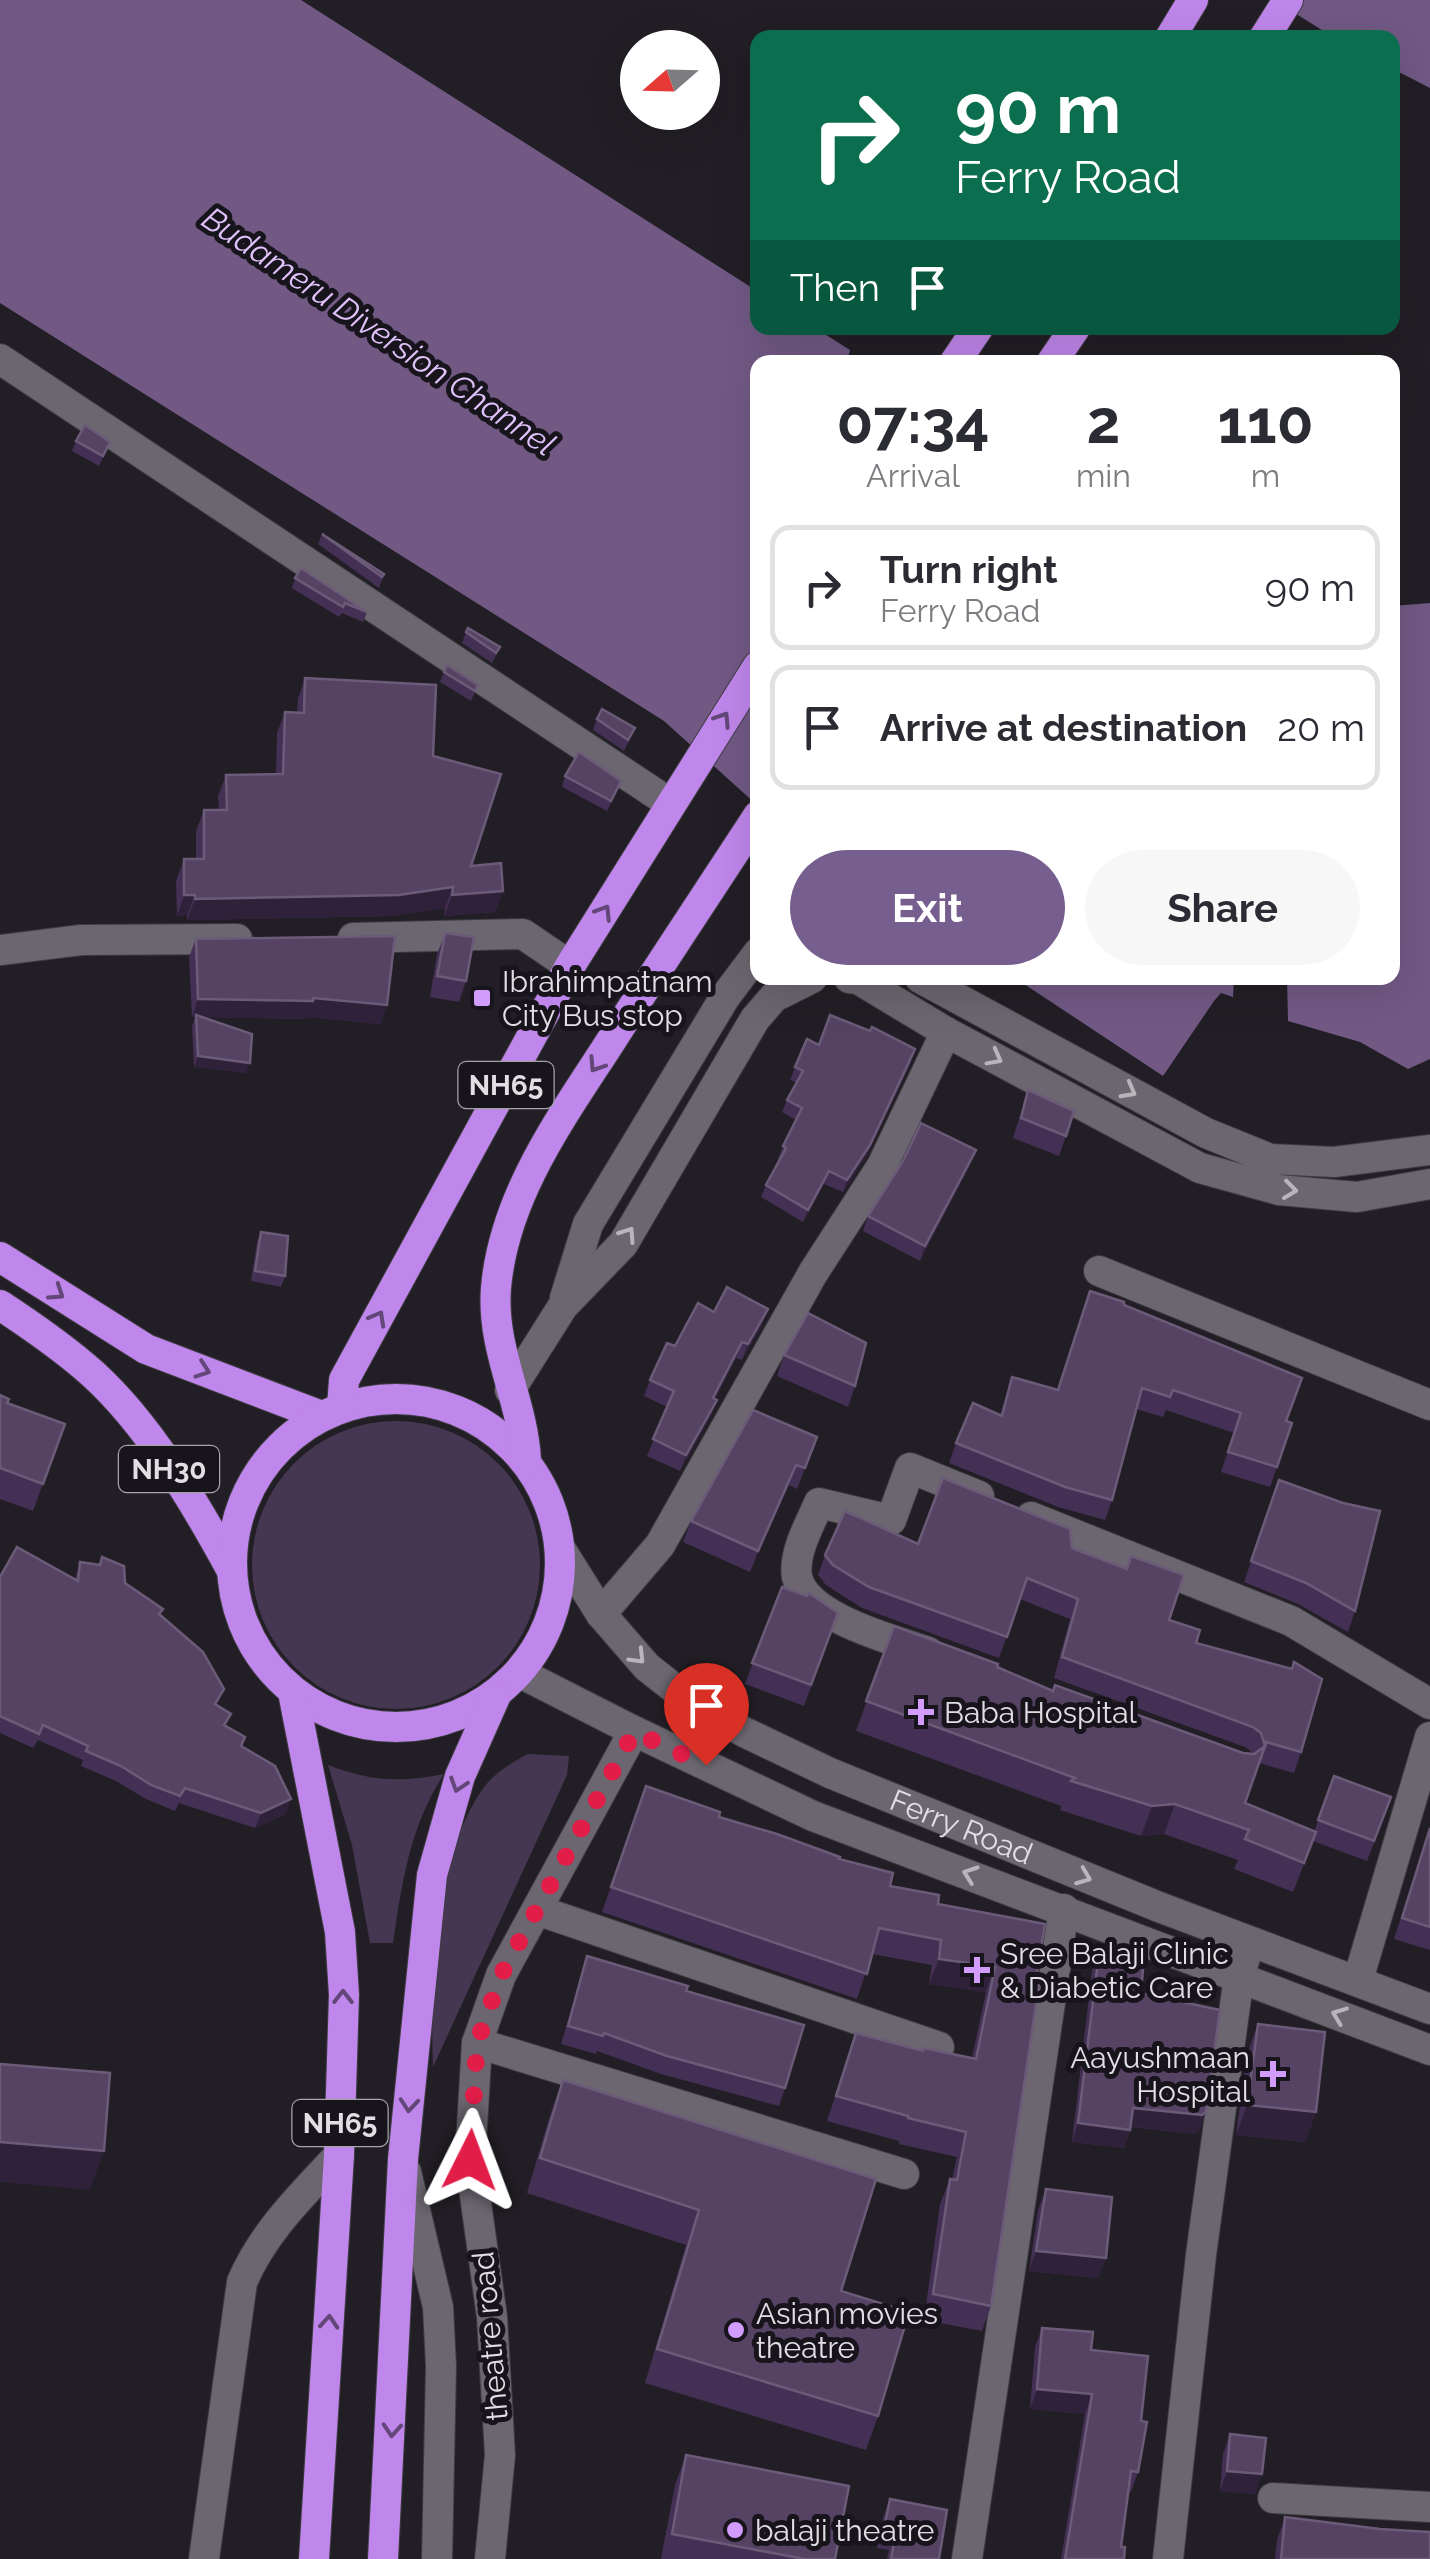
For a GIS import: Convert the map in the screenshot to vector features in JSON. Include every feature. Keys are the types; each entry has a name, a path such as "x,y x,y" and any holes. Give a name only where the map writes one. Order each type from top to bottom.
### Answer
{"highway":[{"path":"1175,30 1193,0"},
{"path":"1269,30 1288,0"},
{"name":"NH65","path":"331,1411 344,1380 570,966 750,678"},
{"name":"NH65","path":"526,1460 500,1352 496,1316 496,1287 511,1217 544,1145 750,829"},
{"path":"0,1257 146,1350 331,1411"},
{"name":"NH30","path":"0,1305 50,1338 96,1377 144,1433 200,1511 231,1569"},
{"name":"NH65","path":"408,1397 452,1407 493,1428 526,1460 550,1502 561,1550 553,1616 520,1673 496,1695 458,1716 416,1728 372,1726 330,1715 293,1692 268,1667 249,1637 237,1604 231,1569 236,1523 253,1480 282,1443 331,1411 362,1400 408,1397"},
{"name":"NH65","path":"293,1692 340,1932 344,1995 340,2154 314,2559"},
{"name":"NH65","path":"384,2559 404,2159 432,1874 460,1776 496,1695"}],"street":[{"path":"0,359 671,804"},
{"path":"330,938 523,934 570,966"},
{"path":"0,950 81,940 272,938"},
{"path":"563,1306 588,1224 750,959"},
{"path":"510,1390 563,1306 623,1244 755,1019 793,985"},
{"path":"868,985 946,1032 1200,1168 1280,1190 1357,1196 1430,1184"},
{"path":"933,985 1206,1133 1270,1159 1334,1162 1430,1150"},
{"path":"601,1614 660,1546 813,1273 882,1166 946,1032"},
{"path":"1098,1272 1430,1405"},
{"path":"964,1665 854,1625 817,1606 802,1590 796,1574 801,1545 819,1503 891,1520 910,1468 1291,1622 1430,1704"},
{"name":"Ferry Road","path":"561,1550 601,1614 647,1668 689,1700 744,1732 830,1773 1159,1907 1430,2009"},
{"name":"Ferry Road","path":"520,1673 634,1732 813,1816 1430,2050"},
{"name":"theatre road","path":"490,2559 500,2454 492,2317 470,2160 477,2043 501,1975 634,1732"},
{"path":"1358,1980 1430,1737"},
{"path":"813,1816 830,1773"},
{"path":"967,2559 1064,1909"},
{"path":"537,1910 939,2047"},
{"path":"1168,2559 1201,2255 1239,1976 1252,1942"},
{"path":"477,2043 904,2174"},
{"path":"204,2559 242,2282 254,2252 272,2228 340,2154"},
{"path":"404,2159 438,2307 438,2559"},
{"path":"1273,2498 1430,2507"}],"shaded area":[{"path":"396,1421 451,1432 498,1463 529,1510 540,1565 529,1620 498,1667 451,1698 396,1709 341,1698 294,1667 263,1620 252,1565 263,1510 294,1463 341,1432"},
{"path":"528,1754 569,1756 567,1775 433,2067 435,1960 445,1883 455,1847 485,1786"},
{"path":"328,1765 385,1779 444,1774 415,1834 393,1943 370,1943 352,1845"}],"water":[{"name":"Budameru Diversion Channel","path":"0,0 301,0 750,287 750,335 826,335 850,350 849,355 750,355 750,799 664,721 0,303"},
{"path":"1274,0 1430,0 1430,88 1400,73 1400,30 1322,30"},
{"path":"1430,603 1430,1059 1408,1069 1360,1042 1288,1021 1287,985 1400,985 1400,605"},
{"path":"1026,985 1234,985 1233,997 1221,993 1163,1076"}],"building":[{"path":"85,425 110,442 103,456 76,441"},
{"path":"322,534 384,574 382,577"},
{"path":"301,568 367,612 345,603 343,607 295,578"},
{"path":"468,628 500,647 496,653 466,632"},
{"path":"447,665 478,685 475,691 444,672"},
{"path":"305,678 436,685 433,756 501,774 471,866 501,863 503,891 452,895 453,887 399,895 195,899 195,895 184,895 184,859 204,859 204,810 227,810 226,775 283,774 285,712 304,713"},
{"path":"602,709 635,728 628,740 597,719"},
{"path":"579,752 621,781 611,801 565,776"},
{"path":"445,933 474,937 466,981 437,976"},
{"path":"395,936 387,1005 313,998 198,999 196,939"},
{"path":"196,1015 252,1034 250,1063 198,1056"},
{"path":"830,1015 870,1031 872,1027 915,1049 870,1145 847,1180 829,1171 808,1210 766,1185 802,1108 787,1100 803,1071 795,1067 807,1039 819,1045"},
{"path":"1028,1090 1074,1111 1066,1136 1021,1118"},
{"path":"921,1123 976,1150 925,1246 868,1216 903,1161"},
{"path":"261,1232 288,1236 285,1276 255,1271"},
{"path":"727,1287 768,1309 748,1344 742,1342 713,1398 717,1400 686,1455 653,1439 674,1391 650,1380 667,1343 675,1346 698,1303 714,1312"},
{"path":"1090,1291 1302,1378 1286,1421 1292,1423 1277,1467 1228,1452 1241,1413 1173,1390 1170,1397 1142,1388 1112,1500 1065,1487 956,1443 973,1403 1002,1416 1012,1377 1058,1390"},
{"path":"808,1313 866,1343 855,1386 784,1355"},
{"path":"0,1395 9,1399 7,1403 65,1424 43,1484 0,1468"},
{"path":"753,1410 817,1437 805,1468 796,1465 758,1551 691,1521"},
{"path":"943,1478 1070,1529 1072,1548 1127,1569 1131,1556 1184,1575 1169,1620 1200,1630 1196,1643 1292,1669 1294,1662 1322,1679 1301,1752 1266,1742 1265,1746 1261,1733 1253,1727 1062,1657 1078,1599 1027,1578 1007,1637 869,1587 833,1565 825,1555 845,1511 918,1544"},
{"path":"1279,1480 1343,1503 1380,1511 1355,1611 1306,1583 1251,1561"},
{"path":"17,1547 78,1581 80,1562 100,1565 102,1557 124,1566 125,1583 163,1609 159,1614 203,1652 224,1689 215,1704 231,1714 224,1725 245,1737 241,1746 275,1766 291,1799 261,1813 185,1788 180,1796 151,1785 86,1751 88,1746 43,1725 39,1734 0,1716 0,1577"},
{"path":"782,1587 807,1596 809,1593 838,1613 811,1685 752,1663"},
{"path":"894,1626 998,1664 997,1667 1053,1691 1055,1685 1243,1753 1254,1754 1265,1746 1245,1803 1316,1832 1304,1863 1245,1839 1249,1830 1175,1804 1152,1806 1071,1781 1075,1778 866,1701"},
{"path":"1334,1776 1391,1797 1374,1841 1318,1820"},
{"path":"646,1786 720,1812 719,1817 777,1834 839,1859 893,1873 890,1886 939,1895 938,1904 1045,1924 991,2306 933,2294 950,2179 957,2180 966,2132 836,2096 856,2033 923,2051 924,2048 976,2059 995,1967 939,1959 941,1940 879,1928 867,1974 611,1887"},
{"path":"1430,1828 1430,1927 1402,1918"},
{"path":"1099,1953 1144,1957 1141,1993 1220,2010 1206,2112 1202,2115 1133,2108 1130,2130 1078,2123"},
{"path":"587,1956 688,1986 686,1991 804,2025 785,2088 667,2056 604,2033 603,2036 568,2026"},
{"path":"1258,2024 1325,2032 1316,2112 1247,2105"},
{"path":"0,2064 110,2073 104,2151 0,2142"},
{"path":"563,2080 876,2179 841,2291 909,2312 878,2416 657,2349 699,2210 540,2158"},
{"path":"1046,2189 1112,2197 1106,2258 1036,2251"},
{"path":"1042,2328 1093,2332 1091,2350 1148,2356 1141,2421 1147,2422 1138,2472 1131,2471 1121,2547 1125,2547 1124,2559 1065,2559 1092,2394 1037,2389"},
{"path":"1230,2434 1266,2438 1262,2474 1227,2471"},
{"path":"686,2455 849,2486 835,2559 804,2559 672,2534"},
{"path":"890,2499 947,2510 939,2559 891,2559 896,2531 884,2529"},
{"path":"1285,2517 1430,2532 1430,2559 1281,2559"}],"place":[{"name":"Ibrahimpatnam City Bus stop","path":"482,998"},
{"name":"Baba Hospital","path":"921,1712"},
{"name":"Sree Balaji Clinic & Diabetic Care","path":"977,1970"},
{"name":"Aayushmaan Hospital","path":"1273,2074"},
{"name":"Asian movies theatre","path":"736,2330"},
{"name":"balaji theatre","path":"735,2530"}],"route":[{"path":"470,2160 477,2043 501,1975 634,1732 706,1765"}]}
